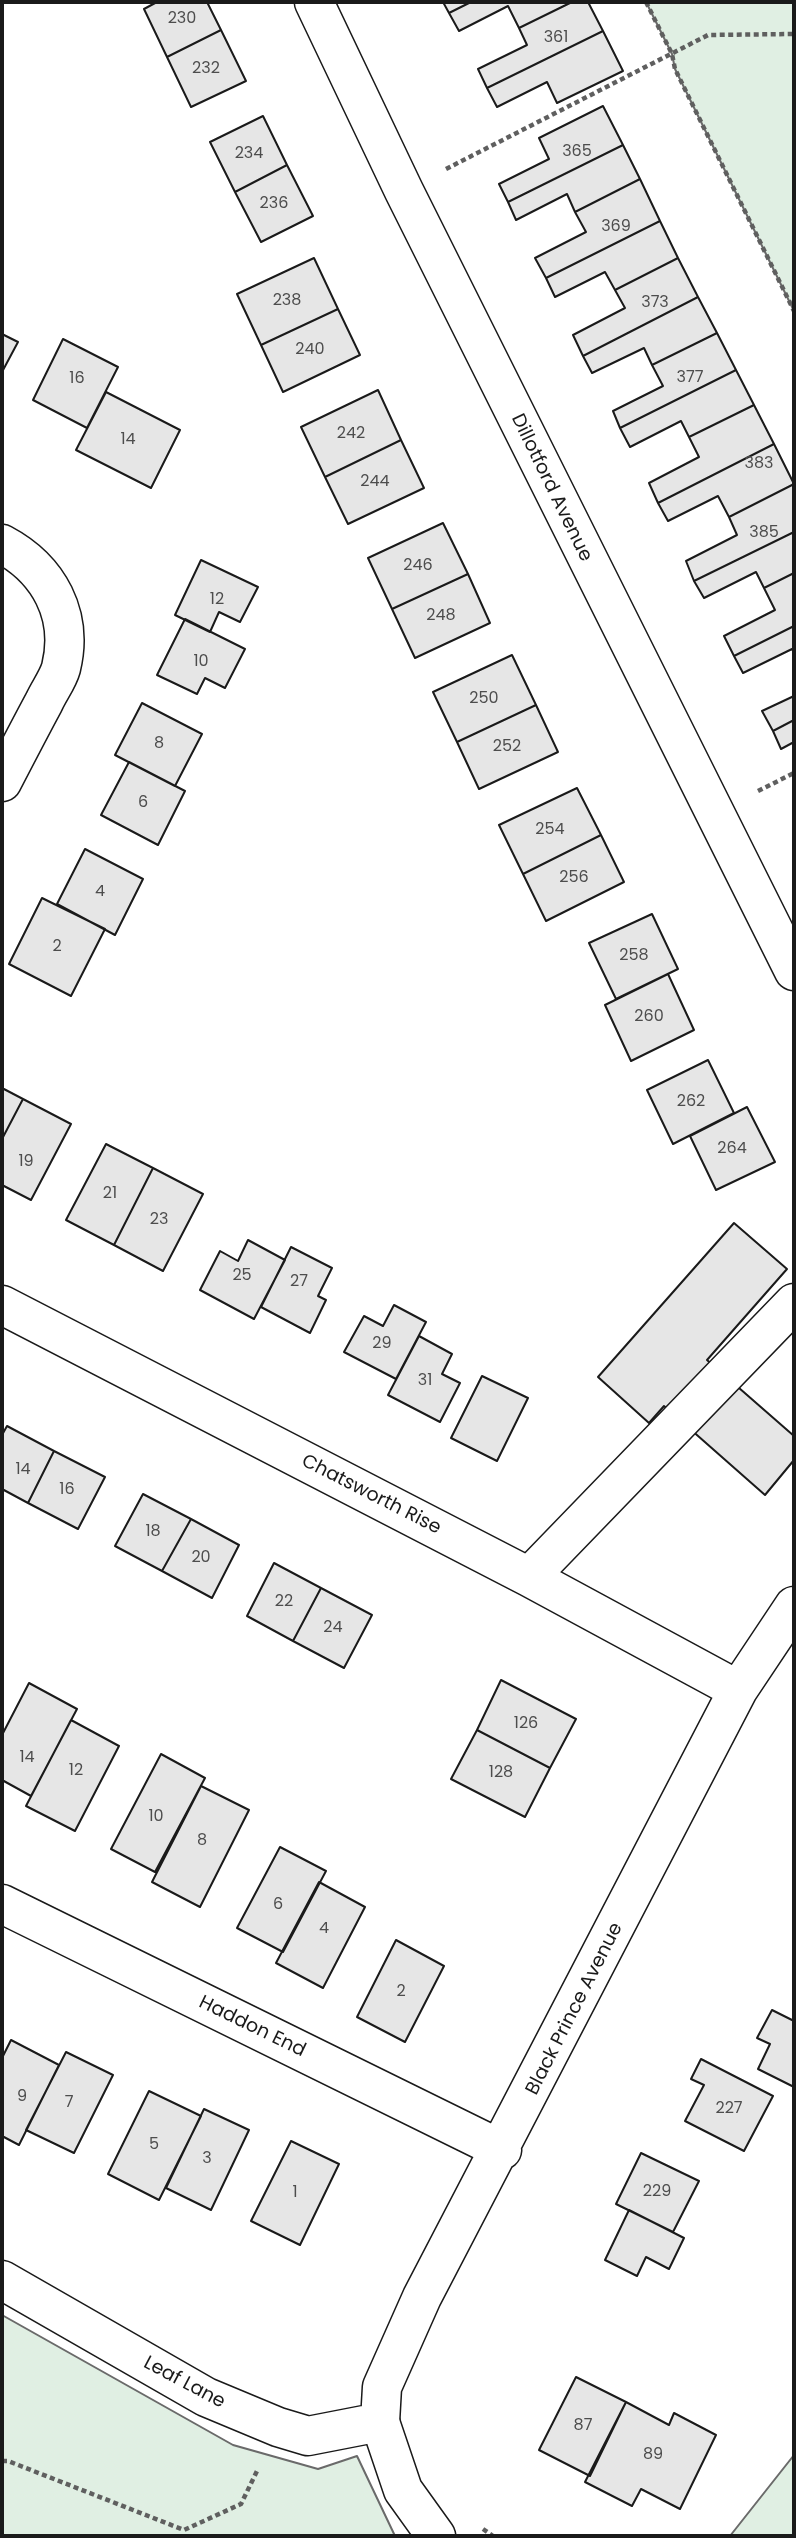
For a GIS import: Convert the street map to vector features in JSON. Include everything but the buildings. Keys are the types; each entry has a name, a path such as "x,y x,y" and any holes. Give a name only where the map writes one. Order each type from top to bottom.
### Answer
{"main road":[{"name":"Dillotford Avenue","path":"314,2 404,191 794,971"},
{"path":"2,544 18,552 41,574 57,598 65,629 61,670 2,782"},
{"path":"529,1577 794,1304"},
{"name":"Chatsworth Rise","path":"2,1305 529,1577 738,1690"},
{"name":"Black Prince Avenue","path":"380,2422 382,2387 422,2297 502,2150 738,1690 794,1606"},
{"name":"Haddon End","path":"2,1904 502,2150"},
{"name":"Leaf Lane","path":"2,2280 206,2397 278,2427 308,2436 380,2422"},
{"path":"380,2422 403,2490 436,2536"}],"path":[{"path":"646,2 672,54 675,69 794,311"},
{"path":"404,191 708,35 794,34"},
{"path":"2,2461 8,2460 184,2530 241,2504 278,2427"}],"green space":[{"path":"646,2 794,2 794,311 675,69 672,54"},
{"path":"2,2315 233,2445 318,2469 357,2456 395,2536 2,2536"},
{"path":"794,2455 794,2536 730,2536"}]}
